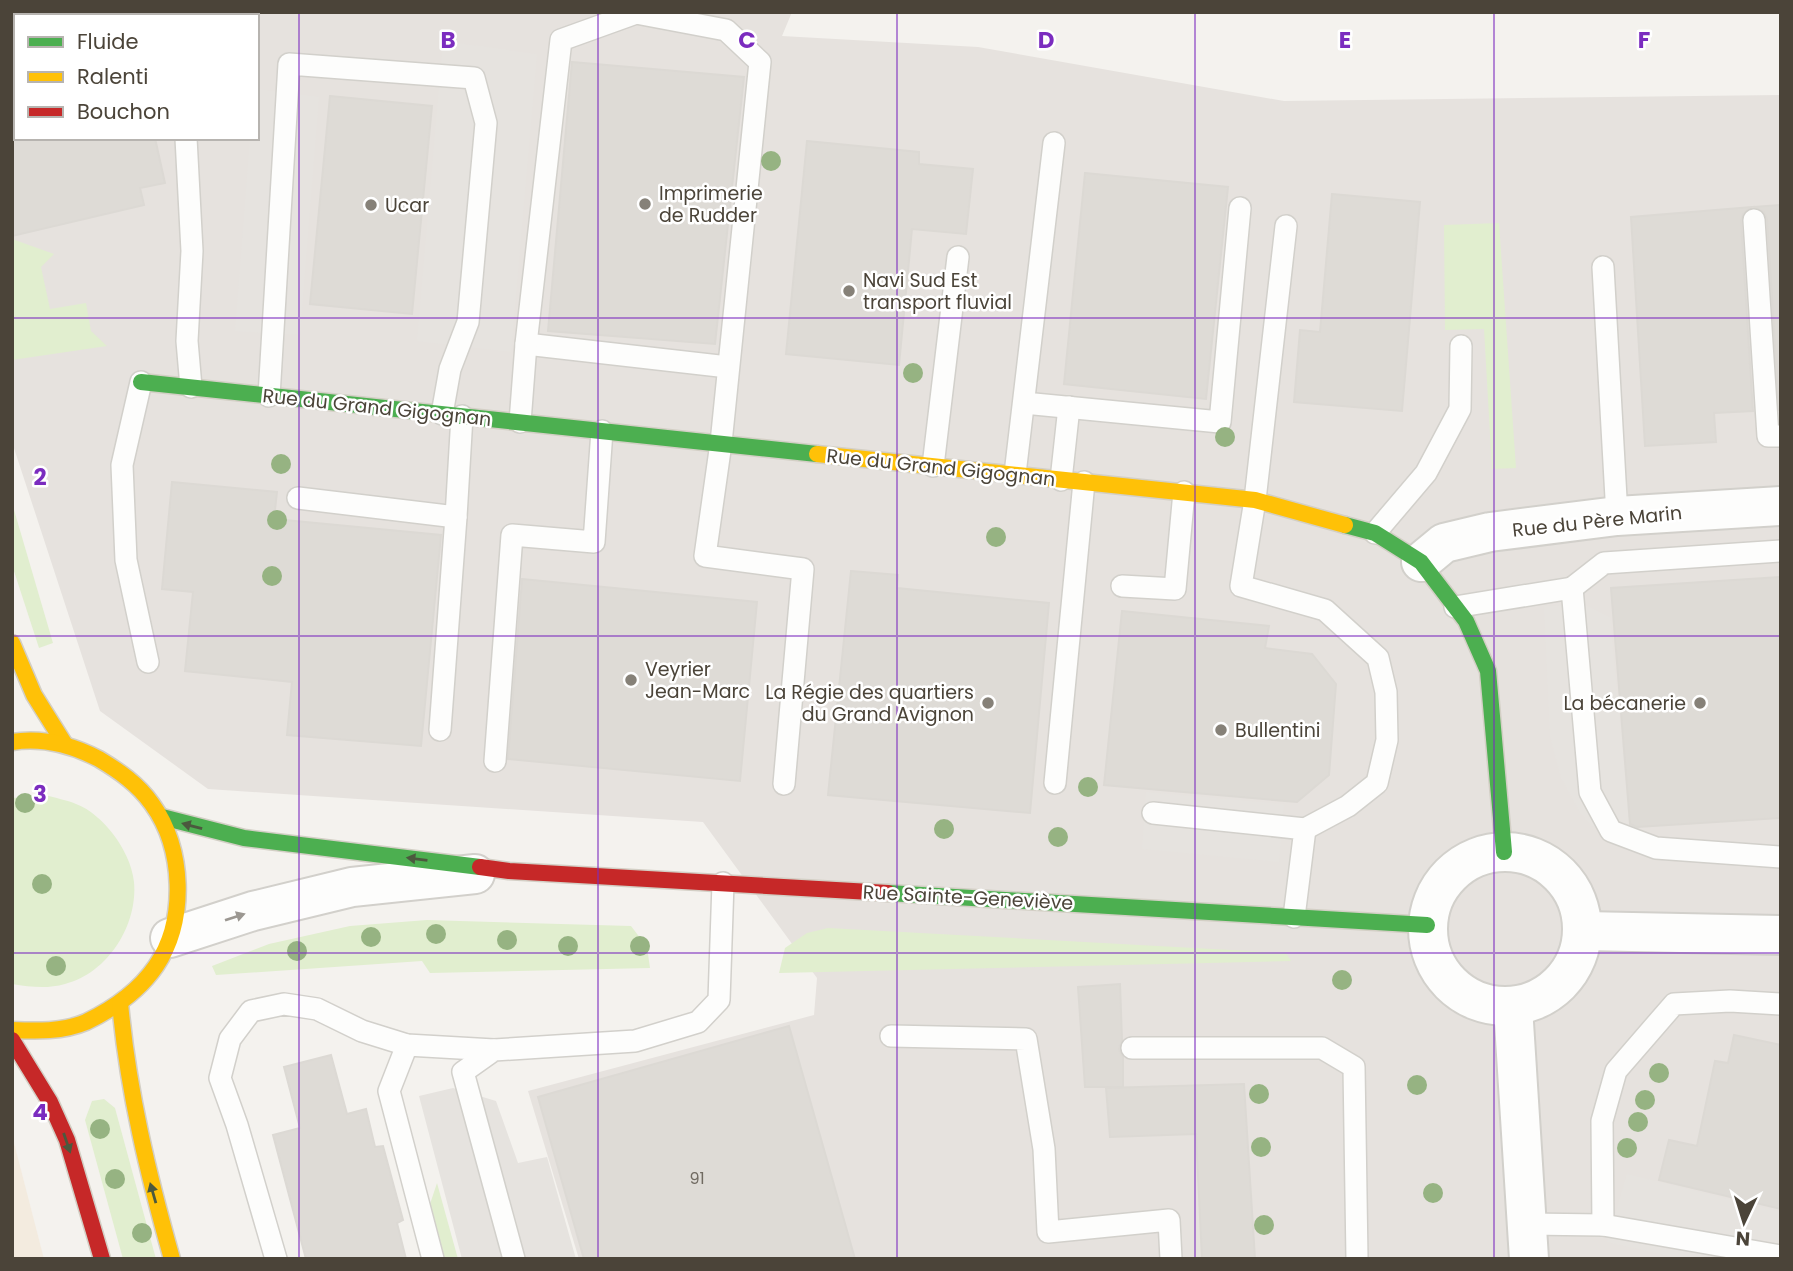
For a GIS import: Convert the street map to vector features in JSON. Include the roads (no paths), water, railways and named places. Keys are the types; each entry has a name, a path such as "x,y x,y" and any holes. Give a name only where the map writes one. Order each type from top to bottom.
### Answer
{"street":[{"name":"Rue du Grand Gigognan","path":"141,382 1255,500 1376,533 1421,562 1466,621 1488,671 1504,852"},
{"name":"Rue du Père Marin","path":"1421,562 1444,543 1490,532 1617,516 1781,506"},
{"path":"12,643 19,666 40,708 64,743"},
{"path":"12,742 20,740 64,743 103,758 137,783 162,817 176,856 179,898 170,938 150,974 120,1003 86,1022 46,1032 12,1030"},
{"name":"Rue Sainte-Geneviève","path":"162,817 244,838 509,870 1427,925"},
{"path":"1504,852 1535,858 1560,876 1577,901 1583,931 1573,967 1557,985 1548,994 1513,1007 1480,1003 1451,986 1432,958 1427,925 1434,896 1451,873 1476,857 1504,852"},
{"path":"170,938 253,911 352,887 509,870"},
{"path":"1583,931 1781,934"},
{"path":"120,1003 127,1080 143,1158 172,1259"},
{"path":"1513,1007 1528,1241"},
{"path":"12,1040 50,1102 67,1140 102,1259"}],"lane":[{"path":"520,422 526,344 561,40 636,13 726,30 760,62 720,443 705,556 803,569 784,784"},
{"path":"269,396 289,64 474,78 486,122 468,322 450,369 456,517 440,730"},
{"path":"186,140 192,251 187,341 191,387"},
{"path":"1015,474 1055,143"},
{"path":"1024,402 1220,422 1240,208"},
{"path":"1754,220 1768,436 1781,436"},
{"path":"1153,813 1305,829 1348,806 1377,783 1387,740 1386,692 1378,658 1325,610 1241,586 1255,500 1286,226"},
{"path":"933,466 958,257"},
{"path":"1604,267 1617,516"},
{"path":"526,344 728,368"},
{"path":"1376,533 1426,473 1460,409 1461,345"},
{"path":"141,382 122,465 126,560 148,662"},
{"path":"1061,480 1069,407"},
{"path":"495,761 512,535 594,542 602,431"},
{"path":"1055,783 1084,482"},
{"path":"1122,586 1175,589 1184,492"},
{"path":"298,498 456,517"},
{"path":"1455,607 1572,588 1604,563 1781,551"},
{"path":"1572,588 1590,792 1611,831 1656,848 1781,857"},
{"path":"1294,917 1305,829"},
{"path":"276,1259 237,1125 220,1078 230,1039 251,1011 284,1004 317,1009 362,1031 407,1045 494,1050 635,1041 698,1023 719,1000 723,883"},
{"path":"1603,1225 1602,1121 1616,1071 1674,1004 1730,1001 1781,1004"},
{"path":"891,1036 1026,1039 1044,1149 1048,1232 1169,1220 1171,1259"},
{"path":"407,1045 389,1091 433,1259"},
{"path":"1132,1048 1322,1048 1354,1067 1357,1259"},
{"path":"494,1050 463,1072 514,1259"},
{"path":"1528,1241 1603,1225 1781,1256"}],"place":[{"name":"Imprimerie de Rudder","path":"645,204"},
{"name":"Ucar","path":"371,205"},
{"name":"Navi Sud Est transport fluvial","path":"849,291"},
{"name":"Veyrier Jean-Marc","path":"631,680"},
{"name":"La Régie des quartiers du Grand Avignon","path":"988,703"},
{"name":"La bécanerie","path":"1700,703"},
{"name":"Bullentini","path":"1221,730"}]}
